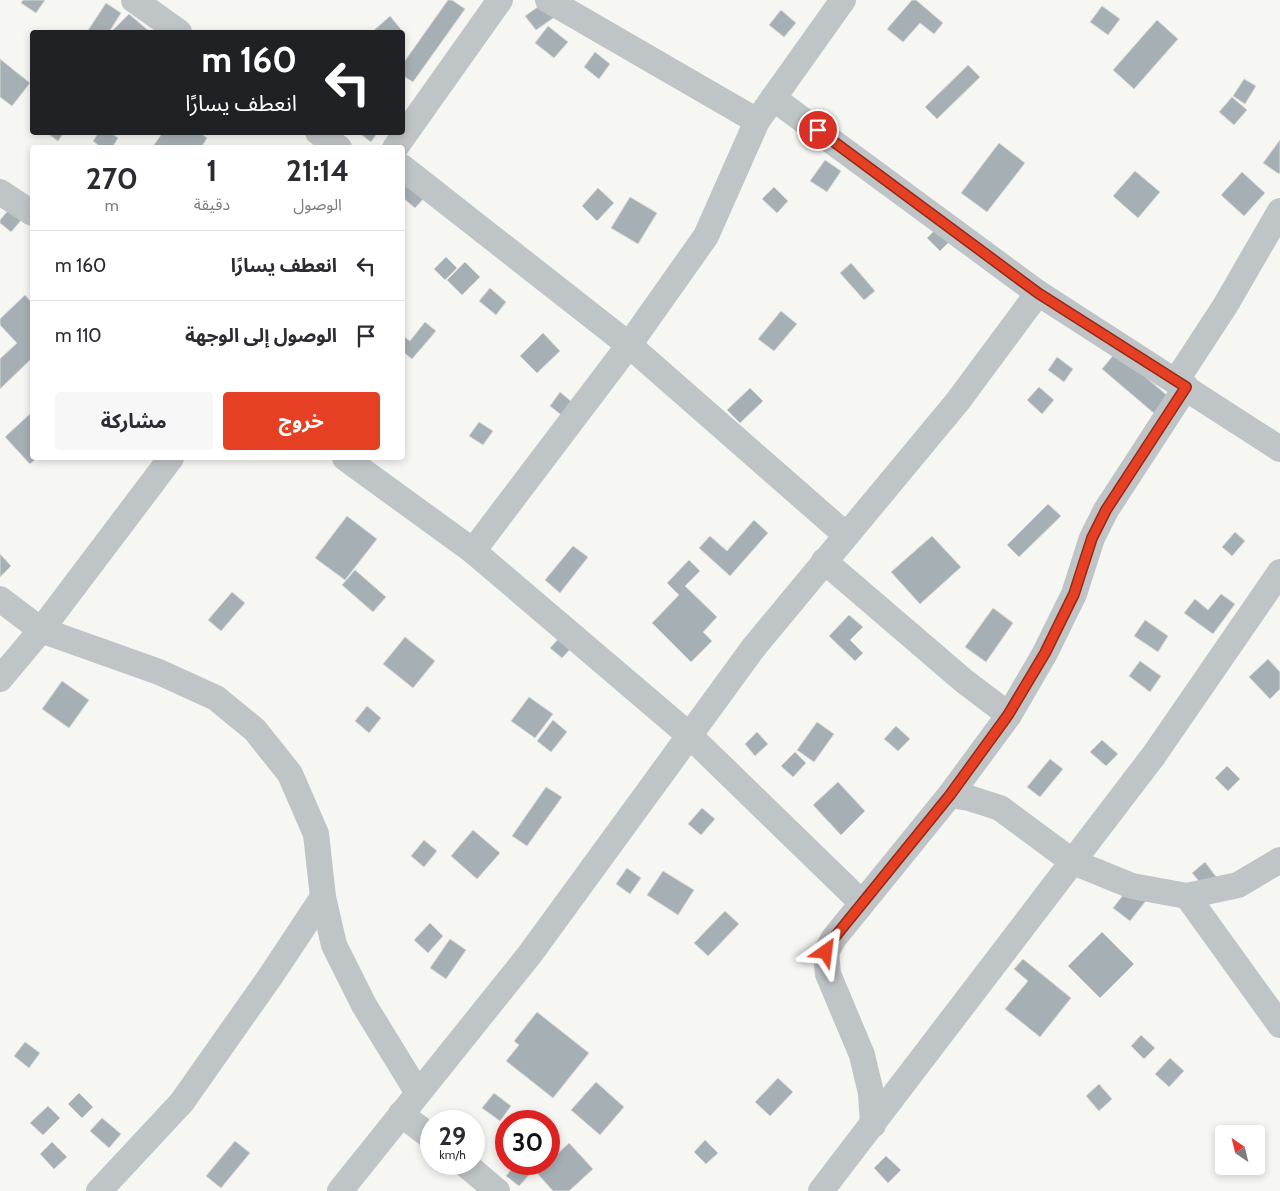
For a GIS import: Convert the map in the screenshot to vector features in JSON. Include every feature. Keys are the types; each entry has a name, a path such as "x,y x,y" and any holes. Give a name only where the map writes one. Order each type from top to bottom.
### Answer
{"street":[{"path":"134,0 177,30"},
{"path":"405,134 500,0"},
{"path":"548,0 757,121"},
{"path":"473,551 630,345 706,236 757,121 843,0"},
{"path":"773,98 1038,293 1280,449"},
{"path":"322,135 334,145"},
{"path":"405,169 630,345 846,535"},
{"path":"0,192 30,212"},
{"path":"873,1125 871,1093 862,1055 828,974 826,952 834,938 950,795 1008,715 1045,653 1074,594 1092,538 1106,510 1181,384 1280,210"},
{"path":"340,1191 530,954 754,647 958,400 1038,293"},
{"path":"0,679 40,630 169,460"},
{"path":"349,460 473,551 689,735 862,903"},
{"path":"824,561 964,681 1008,715"},
{"path":"821,1191 1154,755 1280,572"},
{"path":"0,599 40,630 159,672 216,698 255,730 290,774 316,834 323,897 338,954 364,1005 418,1093"},
{"path":"950,795 969,798 1000,808 1073,862 1132,886 1187,896 1238,885 1280,860"},
{"path":"1187,896 1280,1025"},
{"path":"99,1191 182,1102 272,974 323,897"},
{"path":"402,1114 420,1128"},
{"path":"478,1175 496,1191"}],"building":[{"path":"23,0 45,0 36,13 21,3"},
{"path":"448,0 452,0 465,9 413,82 405,77 405,61"},
{"path":"912,0 916,0 943,23 934,34 920,23 903,42 887,29"},
{"path":"545,2 556,16 536,30 525,16"},
{"path":"106,3 121,13 110,30 88,30"},
{"path":"1102,6 1120,19 1108,35 1090,22"},
{"path":"781,10 796,23 784,37 769,25"},
{"path":"129,14 148,30 113,30"},
{"path":"390,16 402,30 374,30"},
{"path":"1157,20 1178,39 1134,89 1113,70"},
{"path":"548,26 568,42 554,58 535,43"},
{"path":"595,52 610,64 599,79 584,67"},
{"path":"0,59 30,83 12,106 0,97"},
{"path":"968,65 980,77 937,119 925,107"},
{"path":"1244,79 1256,86 1245,104 1233,96"},
{"path":"1232,97 1247,110 1234,125 1219,112"},
{"path":"50,135 62,135 58,141"},
{"path":"97,135 114,135 118,138 114,145 98,145 93,141"},
{"path":"161,135 203,135 207,138 203,145 154,145"},
{"path":"362,135 376,135 371,142"},
{"path":"1280,140 1280,172 1279,174 1263,163"},
{"path":"999,143 1025,163 987,212 961,193"},
{"path":"825,160 841,171 827,192 810,181"},
{"path":"1135,171 1160,192 1138,218 1113,196"},
{"path":"1242,172 1265,193 1244,216 1221,195"},
{"path":"408,179 426,196 415,208 405,200 405,182"},
{"path":"774,187 788,201 777,213 762,199"},
{"path":"598,188 614,203 597,221 582,206"},
{"path":"630,197 657,213 638,244 611,228"},
{"path":"11,207 23,218 11,232 0,223 0,220"},
{"path":"939,226 952,239 940,251 927,238"},
{"path":"446,257 457,268 445,280 434,269"},
{"path":"465,262 480,277 462,295 447,280"},
{"path":"851,263 875,291 864,300 840,273"},
{"path":"490,288 506,302 496,315 479,301"},
{"path":"25,295 30,301 30,360 0,389 0,359 17,343 0,325 0,319"},
{"path":"781,311 797,324 774,351 758,339"},
{"path":"425,322 436,331 412,359 405,353 405,337 410,341"},
{"path":"543,333 560,351 537,373 520,356"},
{"path":"1116,352 1176,403 1162,420 1102,369"},
{"path":"1057,357 1073,369 1064,382 1048,370"},
{"path":"1039,387 1054,400 1042,414 1027,400"},
{"path":"750,388 763,401 740,423 727,410"},
{"path":"560,392 574,404 564,417 550,406"},
{"path":"30,414 30,460 35,460 30,464 5,437"},
{"path":"479,422 493,431 483,445 469,436"},
{"path":"1048,504 1061,516 1019,557 1007,545"},
{"path":"347,516 377,539 345,580 315,558"},
{"path":"754,520 768,533 730,576 699,548 710,536 727,551"},
{"path":"1235,532 1245,541 1232,556 1222,547"},
{"path":"932,536 961,567 920,604 891,572"},
{"path":"573,546 588,557 560,593 545,580"},
{"path":"0,554 11,566 0,577"},
{"path":"689,560 700,571 685,586 717,617 703,632 712,641 691,662 652,623 679,595 667,583"},
{"path":"355,570 386,597 373,612 342,585"},
{"path":"232,592 245,603 221,631 208,620"},
{"path":"1221,594 1235,604 1213,634 1184,613 1195,599 1208,610"},
{"path":"993,608 1013,623 986,662 965,647"},
{"path":"849,615 863,627 850,640 863,653 855,661 829,636"},
{"path":"1145,620 1168,636 1158,652 1134,636"},
{"path":"561,636 573,646 562,658 550,648"},
{"path":"405,637 435,661 413,688 383,664"},
{"path":"1268,659 1280,672 1280,689 1270,699 1249,677"},
{"path":"1140,661 1161,676 1150,692 1129,676"},
{"path":"62,681 89,700 69,728 42,709"},
{"path":"529,697 553,714 535,738 511,721"},
{"path":"367,706 381,718 369,733 355,721"},
{"path":"553,720 567,732 551,752 537,741"},
{"path":"817,722 834,734 814,762 797,750"},
{"path":"896,726 910,739 898,751 884,739"},
{"path":"757,732 768,744 755,756 745,744"},
{"path":"1102,740 1118,754 1106,766 1090,752"},
{"path":"795,752 806,763 793,777 781,766"},
{"path":"1050,759 1063,769 1040,797 1027,787"},
{"path":"1227,766 1240,779 1228,791 1215,778"},
{"path":"838,782 865,811 841,835 813,805"},
{"path":"546,787 562,797 527,846 512,836"},
{"path":"702,808 715,819 701,835 688,824"},
{"path":"473,830 500,853 477,879 451,856"},
{"path":"424,840 437,851 424,867 411,856"},
{"path":"1205,862 1217,878 1205,888 1192,873"},
{"path":"627,868 641,878 630,894 616,884"},
{"path":"663,871 694,890 678,915 647,895"},
{"path":"1135,880 1152,893 1130,921 1113,908"},
{"path":"725,911 739,924 708,956 694,943"},
{"path":"430,923 443,936 428,953 414,940"},
{"path":"1102,932 1134,964 1100,998 1068,966"},
{"path":"450,939 466,950 446,979 430,968"},
{"path":"1023,959 1071,998 1040,1037 1005,1009 1028,981 1014,969"},
{"path":"537,1012 589,1053 553,1098 506,1061 519,1045 514,1041"},
{"path":"1141,1035 1155,1048 1144,1059 1131,1046"},
{"path":"25,1042 40,1053 29,1068 14,1056"},
{"path":"1170,1058 1184,1071 1169,1087 1155,1074"},
{"path":"778,1078 793,1092 770,1116 755,1102"},
{"path":"596,1082 624,1107 600,1135 571,1110"},
{"path":"1099,1084 1112,1099 1099,1111 1086,1096"},
{"path":"79,1093 93,1107 82,1118 68,1104"},
{"path":"494,1093 511,1106 508,1110 495,1110 495,1117 482,1108"},
{"path":"48,1106 60,1118 43,1135 30,1123"},
{"path":"102,1118 121,1134 109,1148 90,1131"},
{"path":"705,1140 718,1153 706,1164 694,1152"},
{"path":"235,1141 250,1153 221,1188 206,1176"},
{"path":"52,1142 67,1157 54,1169 40,1154"},
{"path":"569,1143 593,1169 569,1191 553,1191 539,1175 560,1175 560,1151"},
{"path":"886,1156 901,1170 888,1183 874,1168"},
{"path":"507,1175 529,1175 519,1186"}],"route":[{"path":"818,130 1038,293 1186,387 1106,510 1092,538 1074,594 1045,653 1008,715 950,795 834,938 826,952"}]}
